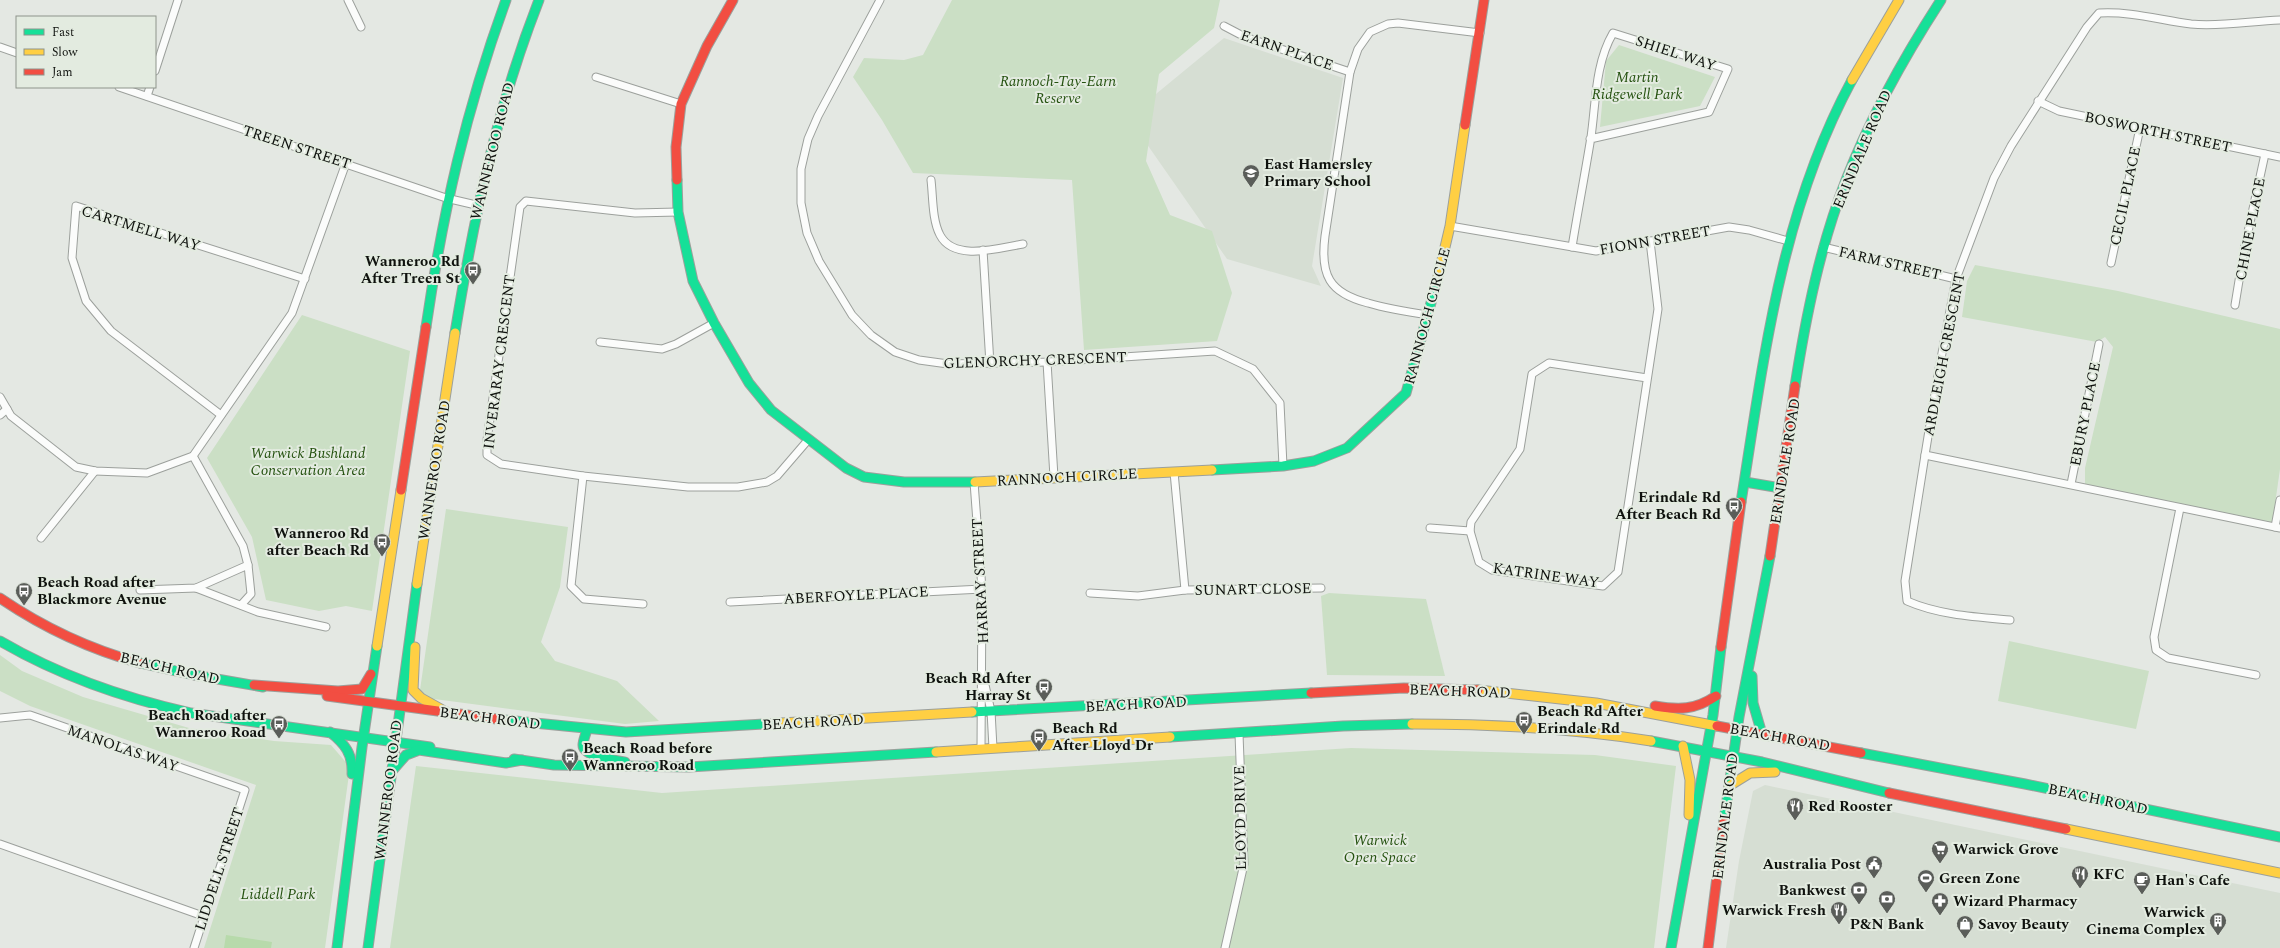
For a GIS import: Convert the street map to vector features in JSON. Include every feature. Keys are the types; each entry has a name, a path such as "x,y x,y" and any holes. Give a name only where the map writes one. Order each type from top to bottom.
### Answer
{"main road":[{"name":"WANNEROO ROAD","path":"337,948 369,702 446,198 468,112 506,0"},
{"name":"WANNEROO ROAD","path":"368,948 416,583 476,205 490,143 520,46 539,0"},
{"name":"RANNOCH CIRCLE","path":"733,0 707,46 682,104 676,147 678,212 693,280 714,323 759,396 770,410 846,468 864,477 904,482 974,482 1283,466 1314,461 1347,448 1406,393 1429,315 1450,226 1484,0"},
{"name":"ERINDALE ROAD","path":"1671,948 1708,750 1716,696 1730,574 1776,289 1788,241 1815,158 1841,100 1869,48 1899,0"},
{"name":"ERINDALE ROAD","path":"1708,948 1737,729 1781,488 1804,334 1823,247 1830,223 1873,116 1902,61 1940,0"},
{"path":"1746,482 1781,488"},
{"path":"416,583 413,690 421,698 448,713"},
{"name":"BEACH ROAD","path":"0,598 50,628 104,652 157,669 369,702 448,713 587,729 634,731 1404,688 1466,689 1523,694 1614,706 2025,784 2280,837"},
{"path":"1758,617 1758,643 1752,677 1753,703 1762,734"},
{"name":"BEACH ROAD","path":"0,641 73,679 142,702 191,713 554,765 653,768 1401,724 1459,724 1519,727 1601,734 1708,750 1832,778 1890,793 2280,874"},
{"path":"254,685 338,691 362,689 374,668"},
{"path":"1614,706 1643,705 1684,710 1701,707 1716,696"},
{"path":"587,729 583,745 585,750 590,754 653,768"},
{"path":"330,732 345,746 353,759 341,876 342,910"},
{"path":"1682,885 1680,859 1690,806 1688,762 1684,746"},
{"path":"390,774 396,764 406,755 420,750 506,763 522,760"},
{"path":"1729,786 1738,777 1762,770 1803,778 1832,778"}],"street":[{"path":"156,68 178,0"},
{"path":"345,0 348,0 361,27"},
{"name":"GLENORCHY CRESCENT","path":"880,0 818,116 808,139 801,169 801,203 808,233 819,261 842,302 870,335 895,352 919,360 948,364 1047,362 1215,351 1253,369 1280,403 1283,466"},
{"name":"ARDLEIGH CRESCENT","path":"2277,527 1925,455 1956,279 1994,178 2010,146 2087,27 2099,13 2115,12 2192,24 2280,20"},
{"path":"1429,315 1386,308 1350,299 1333,286 1325,270 1323,250 1350,72 1362,40 1370,32 1388,24 1398,23 1480,33"},
{"name":"EARN PLACE","path":"1224,26 1245,37 1350,72"},
{"name":"SHIEL WAY","path":"1572,247 1600,69 1604,49 1613,33 1728,69 1709,112 1590,139"},
{"path":"0,47 16,53"},
{"path":"596,77 682,104"},
{"name":"TREEN STREET","path":"121,88 446,198 476,205"},
{"path":"147,96 150,88"},
{"name":"BOSWORTH STREET","path":"2038,101 2059,111 2280,157"},
{"name":"CECIL PLACE","path":"2111,263 2140,128"},
{"name":"CHINE PLACE","path":"2236,305 2244,250 2265,154"},
{"path":"0,397 11,416 76,467 94,471 147,473 193,456 292,313 346,163"},
{"path":"932,180 936,222 940,235 947,244 958,250 983,250 1023,244"},
{"name":"INVERARAY CRESCENT","path":"678,212 635,213 526,201 520,207 487,440 487,455 501,464 583,476 688,487 750,485 767,482 776,476 808,440"},
{"name":"CARTMELL WAY","path":"221,415 111,332 86,301 72,258 76,206 305,279"},
{"name":"FIONN STREET","path":"1450,226 1596,251 1729,227 1788,241"},
{"name":"KATRINE WAY","path":"1470,531 1480,562 1492,570 1602,586 1618,572 1658,309 1650,241"},
{"name":"FARM STREET","path":"1823,247 1956,279"},
{"path":"983,250 990,364"},
{"path":"600,342 662,350 714,323"},
{"name":"EBURY PLACE","path":"2070,484 2099,344"},
{"path":"1047,362 1054,477"},
{"path":"1430,528 1470,531 1471,522 1520,449 1532,374 1549,363 1647,378"},
{"path":"0,415 7,409"},
{"path":"1925,455 1905,581 1907,601 1922,608 1968,617 2010,620"},
{"path":"193,456 243,546 248,565 251,594 241,605"},
{"path":"41,538 94,471"},
{"name":"SUNART CLOSE","path":"1174,472 1185,590"},
{"path":"583,476 570,586 584,598 643,604"},
{"name":"HARRAY STREET","path":"974,482 982,589 984,679 981,712 982,749"},
{"path":"2277,527 2280,500"},
{"path":"2180,508 2154,637 2156,650 2168,658 2256,675"},
{"path":"140,590 196,588 248,565"},
{"path":"196,588 258,612 326,627"},
{"name":"SUNART CLOSE","path":"1090,593 1138,596 1185,590 1321,588"},
{"name":"ABERFOYLE PLACE","path":"730,602 982,589"},
{"name":"HARRAY STREET","path":"984,679 991,711 993,748"},
{"name":"MANOLAS WAY","path":"0,718 30,715 245,790"},
{"name":"LLOYD DRIVE","path":"1225,948 1244,864 1239,734"},
{"name":"LIDDELL STREET","path":"194,948 203,916 245,790"},
{"path":"0,844 203,916"}],"shaded area":[{"name":"East Hamersley Primary School","path":"1224,38 1343,78 1312,266 1321,286 1227,259 1128,117"},
{"name":"Warwick Grove","path":"1765,785 2280,893 2280,948 1726,948 1739,861 1753,791"},
{"path":"226,935 272,942 271,948 224,948"}],"green space":[{"name":"Rannoch-Tay-Earn Reserve","path":"952,0 1220,0 1214,28 1159,74 1146,161 1170,215 1212,231 1232,293 1217,341 1084,350 1072,180 913,173 882,120 853,77 864,58 904,60 923,55"},
{"name":"Martin Ridgewell Park","path":"1619,45 1715,77 1700,106 1600,127 1606,61"},
{"path":"1975,265 2118,291 2280,329 2280,469 2272,525 2085,487 2085,468 2113,347 2105,337 2097,342 1962,317 1967,281"},
{"name":"Warwick Bushland Conservation Area","path":"302,315 410,351 372,611 346,606 319,611 266,600 252,537 207,458"},
{"path":"446,509 568,527 560,587 541,642 555,661 617,681 659,721 625,724 419,697"},
{"path":"1329,593 1426,599 1445,676 1327,675 1321,596"},
{"path":"2009,641 2149,671 2136,729 1998,701"},
{"name":"Liddell Park","path":"0,655 22,671 83,697 189,728 274,741 331,745 350,767 325,948 204,948 256,785 30,706 0,691"},
{"name":"Warwick Open Space","path":"1351,748 1595,755 1676,766 1654,948 390,948 416,766 662,793"}],"traffic: fast":[{"path":"426,327 440,242 457,161 479,81 506,0"},
{"path":"455,333 470,248 488,164 510,82 539,0"},
{"path":"1795,386 1809,307 1821,256 1846,180 1866,133 1889,87 1941,0"},
{"path":"1741,502 1758,393 1778,286 1808,181 1828,130 1852,80"},
{"path":"677,180 678,212 693,281 714,323 749,383 771,410 846,468 864,477 904,482 975,482"},
{"path":"1212,470 1283,466 1314,461 1347,448 1406,393 1437,281"},
{"path":"1745,482 1781,488"},
{"path":"1724,821 1739,717 1770,556"},
{"path":"368,948 417,584"},
{"path":"0,641 23,654 69,675 117,693 166,707 191,713 430,747"},
{"path":"337,948 362,747 377,646"},
{"path":"1671,948 1713,715 1721,647"},
{"path":"140,663 194,675 263,687"},
{"path":"1752,676 1753,703 1762,734"},
{"path":"972,712 1311,693"},
{"path":"504,720 626,732 781,723"},
{"path":"1170,737 1343,726 1412,724"},
{"path":"587,729 583,743 584,749 594,755 625,762"},
{"path":"330,732 344,745 347,750 351,761 352,774"},
{"path":"1651,741 1762,762 1889,793"},
{"path":"391,772 406,755 419,750 506,763 522,760"},
{"path":"514,759 554,765 689,767 936,752"},
{"path":"1861,753 2025,784 2280,837"}],"traffic: slow":[{"path":"1852,80 1899,0"},
{"path":"1437,281 1450,226 1465,125"},
{"path":"417,584 455,333"},
{"path":"975,482 1212,470"},
{"path":"377,646 401,490"},
{"path":"415,647 413,690 421,698 448,713"},
{"path":"1478,690 1596,703 1717,726"},
{"path":"781,723 972,712"},
{"path":"1412,724 1472,725 1562,730 1651,741"},
{"path":"936,752 1170,737"},
{"path":"1683,746 1690,780 1689,815"},
{"path":"1729,786 1750,773 1775,772"},
{"path":"2066,829 2280,873"}],"traffic: jam":[{"path":"677,180 676,147 681,104 707,46 733,0"},
{"path":"1465,125 1484,0"},
{"path":"401,490 426,327"},
{"path":"1770,556 1795,386"},
{"path":"1721,647 1741,502"},
{"path":"0,598 33,619 67,636 103,651 140,663"},
{"path":"254,685 338,691 362,689 371,674"},
{"path":"1311,693 1404,688 1478,690"},
{"path":"327,696 504,720"},
{"path":"1655,706 1687,708 1701,704 1716,696"},
{"path":"1717,726 1861,753"},
{"path":"1889,793 2066,829"},
{"path":"1708,948 1724,821"}],"place":[{"name":"East Hamersley Primary School","path":"1251,188"},
{"name":"Wanneroo Rd After Treen St","path":"473,285"},
{"name":"Erindale Rd After Beach Rd","path":"1734,521"},
{"name":"Wanneroo Rd after Beach Rd","path":"382,557"},
{"name":"Beach Road after Blackmore Avenue","path":"24,606"},
{"name":"Beach Rd After Harray St","path":"1044,702"},
{"name":"Beach Rd After Erindale Rd","path":"1524,735"},
{"name":"Beach Road after Wanneroo Road","path":"279,739"},
{"name":"Beach Rd After Lloyd Dr","path":"1039,752"},
{"name":"Beach Road before Wanneroo Road","path":"570,772"},
{"name":"Red Rooster","path":"1795,821"},
{"name":"Warwick Grove","path":"1940,864"},
{"name":"Australia Post","path":"1874,879"},
{"name":"KFC","path":"2080,889"},
{"name":"Green Zone","path":"1926,893"},
{"name":"Han's Cafe","path":"2142,895"},
{"name":"Bankwest","path":"1859,905"},
{"name":"P&N Bank","path":"1887,914"},
{"name":"Wizard Pharmacy","path":"1940,916"},
{"name":"Warwick Fresh","path":"1839,925"},
{"name":"Warwick Cinema Complex","path":"2218,936"},
{"name":"Savoy Beauty","path":"1965,939"}]}
